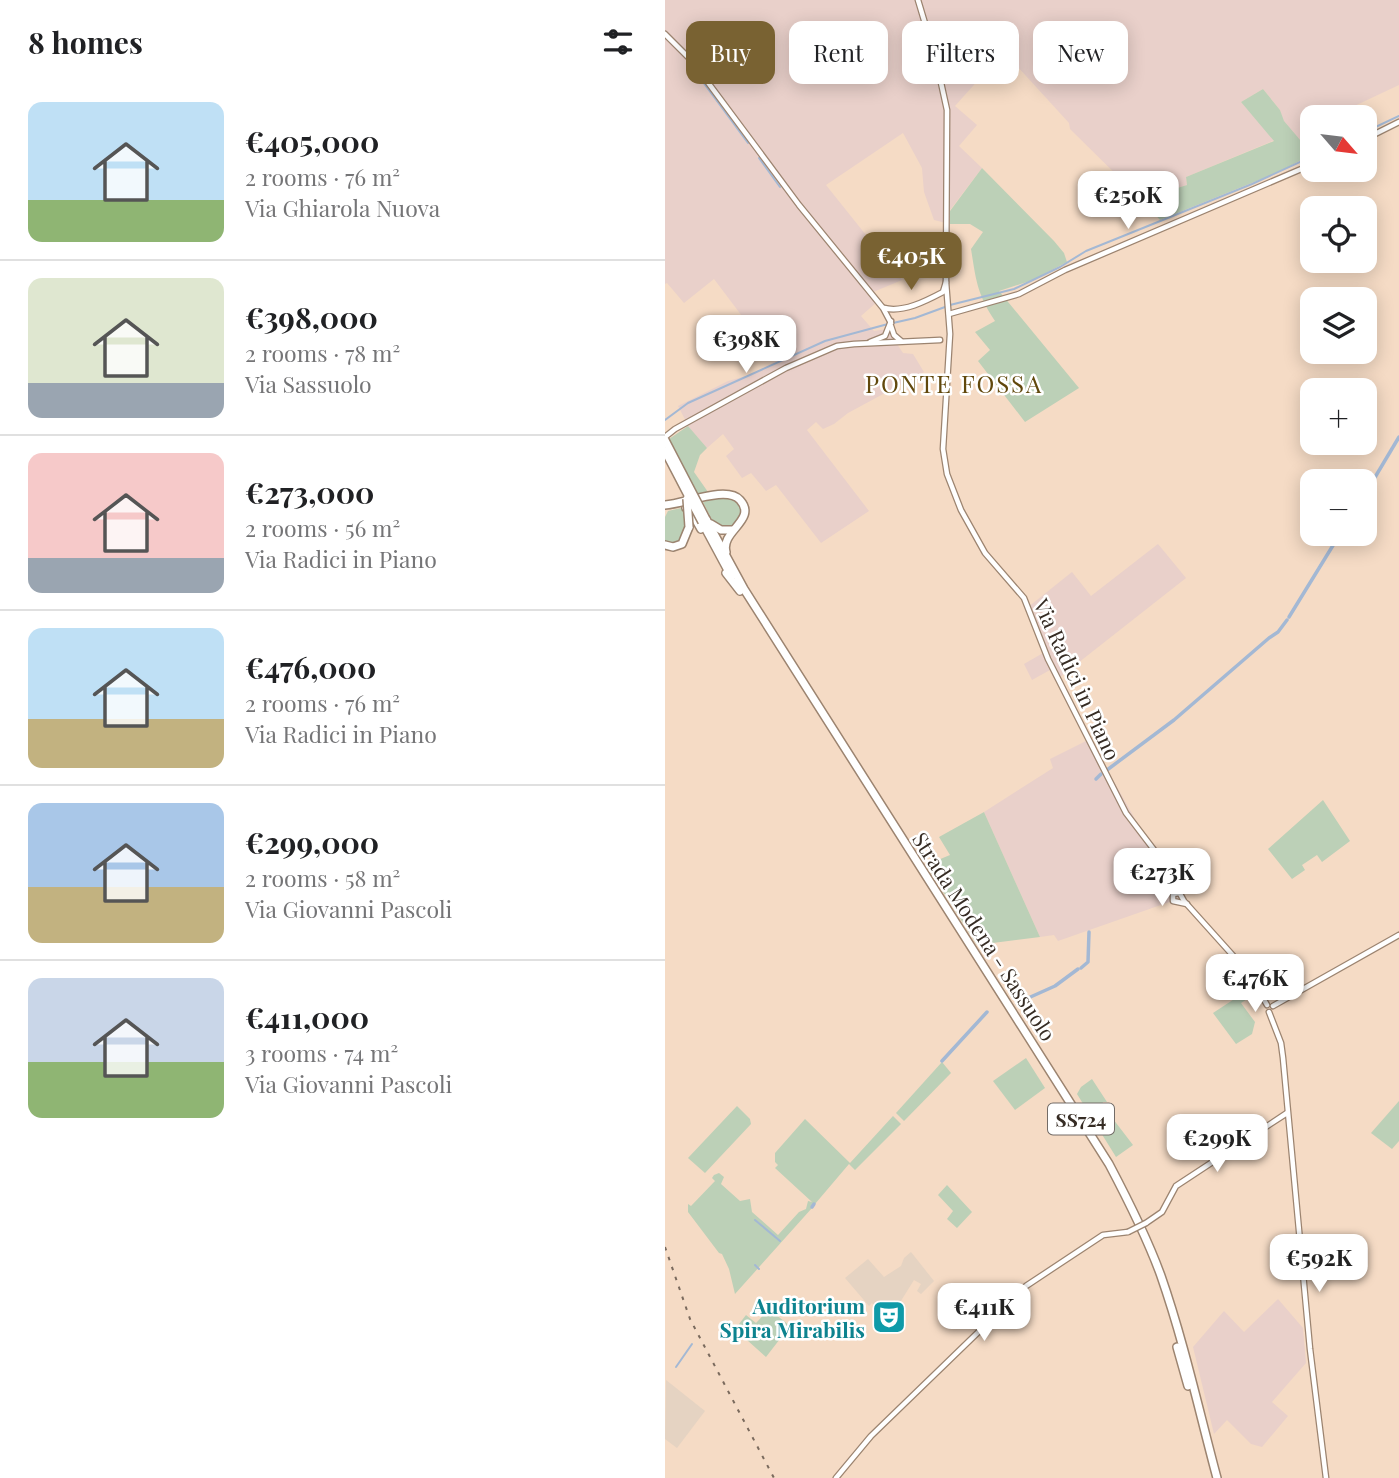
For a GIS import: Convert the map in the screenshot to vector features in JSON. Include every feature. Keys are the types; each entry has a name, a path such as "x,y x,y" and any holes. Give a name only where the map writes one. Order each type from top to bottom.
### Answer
{"highway":[{"name":"Strada Modena - Sassuolo","path":"665,439 740,592 1105,1165 1145,1248 1167,1307 1215,1478"},
{"name":"Strada Modena - Sassuolo","path":"665,451 744,589 1109,1164 1136,1215 1160,1275 1183,1349 1215,1478"},
{"path":"665,545 673,547 682,544 689,527 689,508 684,488"},
{"path":"665,511 671,505 722,493 733,495 742,502 744,513 741,523 733,530 725,546 730,564"},
{"path":"671,505 688,509 692,513 717,559 740,592"},
{"path":"705,520 716,528 733,530"}],"street":[{"name":"Via Radici in Piano","path":"918,0 930,35 946,107 946,282 950,329 943,449 950,485 985,553 1024,598 1048,659 1105,773 1126,813 1161,859 1182,900 1178,904 1172,900 1178,894"},
{"path":"665,34 692,61 799,205 883,308 895,337 904,342"},
{"path":"1377,133 1399,122"},
{"path":"933,298 942,298 948,305 1019,294 1065,270 1300,170"},
{"path":"883,308 897,310 933,298 943,292 946,282"},
{"path":"865,343 882,338 897,310"},
{"path":"940,340 950,329"},
{"path":"665,439 675,429 786,368 837,346 940,340 946,343 949,355"},
{"path":"1178,894 1254,982 1271,1008 1281,1042 1311,1357 1326,1478"},
{"path":"1178,904 1188,905"},
{"path":"1271,1008 1399,935"},
{"path":"836,1478 871,1436 1026,1286 1103,1235 1128,1232 1146,1223 1162,1212 1175,1186 1287,1113"}],"shaded area":[{"path":"665,0 1399,0 1399,85 1356,105 1300,105 1300,140 1283,121 1280,110 1263,89 1241,102 1275,140 1186,177 1187,185 1141,199 1070,129 1069,123 1033,84 1128,84 1128,21 1033,21 1033,84 1019,68 1019,21 902,21 902,84 975,84 955,106 977,125 959,146 982,168 950,210 950,224 934,220 924,192 922,168 903,133 826,185 902,280 871,293 877,302 861,316 874,331 887,329 903,353 913,354 924,372 848,413 834,424 823,429 816,422 807,430 869,511 821,543 776,485 766,491 751,473 742,478 726,456 734,449 723,434 707,448 690,429 678,406 776,361 714,279 684,303 667,283 665,284"},
{"path":"1158,544 1186,578 1055,681 1050,670 1032,680 1024,664 1043,653 1027,608 1072,572 1091,596"},
{"path":"1090,739 1139,826 1158,849 1181,889 1178,899 1058,941 1054,935 1040,937 984,812 1053,768 1050,759"},
{"path":"911,1252 934,1281 921,1294 917,1291 921,1284 914,1280 899,1304 894,1300 893,1305 886,1306 880,1315 875,1312 878,1306 875,1307 872,1303 869,1306 845,1278 868,1259 884,1277 901,1266 904,1258"},
{"path":"1278,1299 1303,1328 1306,1363 1272,1402 1288,1416 1262,1447 1251,1444 1227,1420 1214,1434 1193,1347 1224,1311 1244,1332"},
{"path":"666,1380 705,1411 677,1448 665,1439"}],"green space":[{"path":"1263,89 1300,140 1300,161 1281,171 1160,220 1141,199 1187,185 1186,177 1274,141 1241,102"},
{"path":"982,168 1054,241 1064,253 1067,262 1033,280 999,291 1079,388 1025,422 978,361 990,350 975,332 995,321 978,286 971,249 983,232 970,224 950,224 950,211"},
{"path":"688,426 707,448 700,455 694,472 708,492 699,497 669,439"},
{"path":"722,497 734,501 741,510 741,520 731,528 714,524 703,502"},
{"path":"681,508 687,511 684,537 675,545 665,542 665,517 668,511"},
{"path":"1323,800 1350,841 1322,862 1317,855 1302,865 1305,870 1292,879 1268,849"},
{"path":"984,812 1040,937 977,945 926,865 950,855 939,837"},
{"path":"1251,988 1257,993 1241,1003 1255,1022 1252,1034 1236,1044 1213,1013"},
{"path":"1026,1058 1045,1088 1015,1110 993,1081"},
{"path":"942,1062 951,1073 904,1121 896,1113"},
{"path":"1092,1079 1107,1102 1103,1102 1101,1107 1103,1113 1108,1117 1110,1115 1133,1145 1116,1157 1077,1094 1081,1087"},
{"path":"1399,1101 1399,1141 1392,1149 1371,1133"},
{"path":"737,1106 750,1119 751,1124 705,1173 688,1158"},
{"path":"893,1116 901,1124 855,1170 849,1164 735,1294 722,1254 688,1212 688,1204 691,1206 715,1181 712,1178 714,1175 719,1173 724,1177 721,1184 740,1201 750,1199 752,1212 778,1235 799,1212 806,1209 808,1201 812,1202 775,1168 778,1165 775,1162 775,1153 805,1119 850,1163"},
{"path":"947,1185 972,1212 957,1228 947,1219 953,1211 938,1195"},
{"path":"769,1309 790,1326 766,1357 747,1340 739,1324 746,1315 756,1323"}],"waterway":[{"path":"704,84 748,143"},
{"path":"1377,126 1399,116"},
{"path":"759,158 780,187"},
{"path":"950,305 1014,289 1086,251 1300,162"},
{"path":"893,323 945,307"},
{"path":"665,420 688,403 825,341 888,324"},
{"path":"1377,474 1399,437"},
{"path":"1289,617 1333,546"},
{"path":"1107,770 1174,720 1278,632 1287,620"},
{"path":"1096,779 1101,774"},
{"path":"1081,968 1088,962 1089,932"},
{"path":"1017,1003 1055,986 1078,969"},
{"path":"942,1061 987,1012"},
{"path":"755,1220 780,1241"},
{"path":"755,1265 759,1269"},
{"path":"676,1367 692,1344"}],"railway":[{"path":"665,1247 690,1319 774,1478"}],"place":[{"name":"Auditorium Spira Mirabilis","path":"889,1317"}],"district":[{"name":"PONTE FOSSA","path":"954,383"}]}
